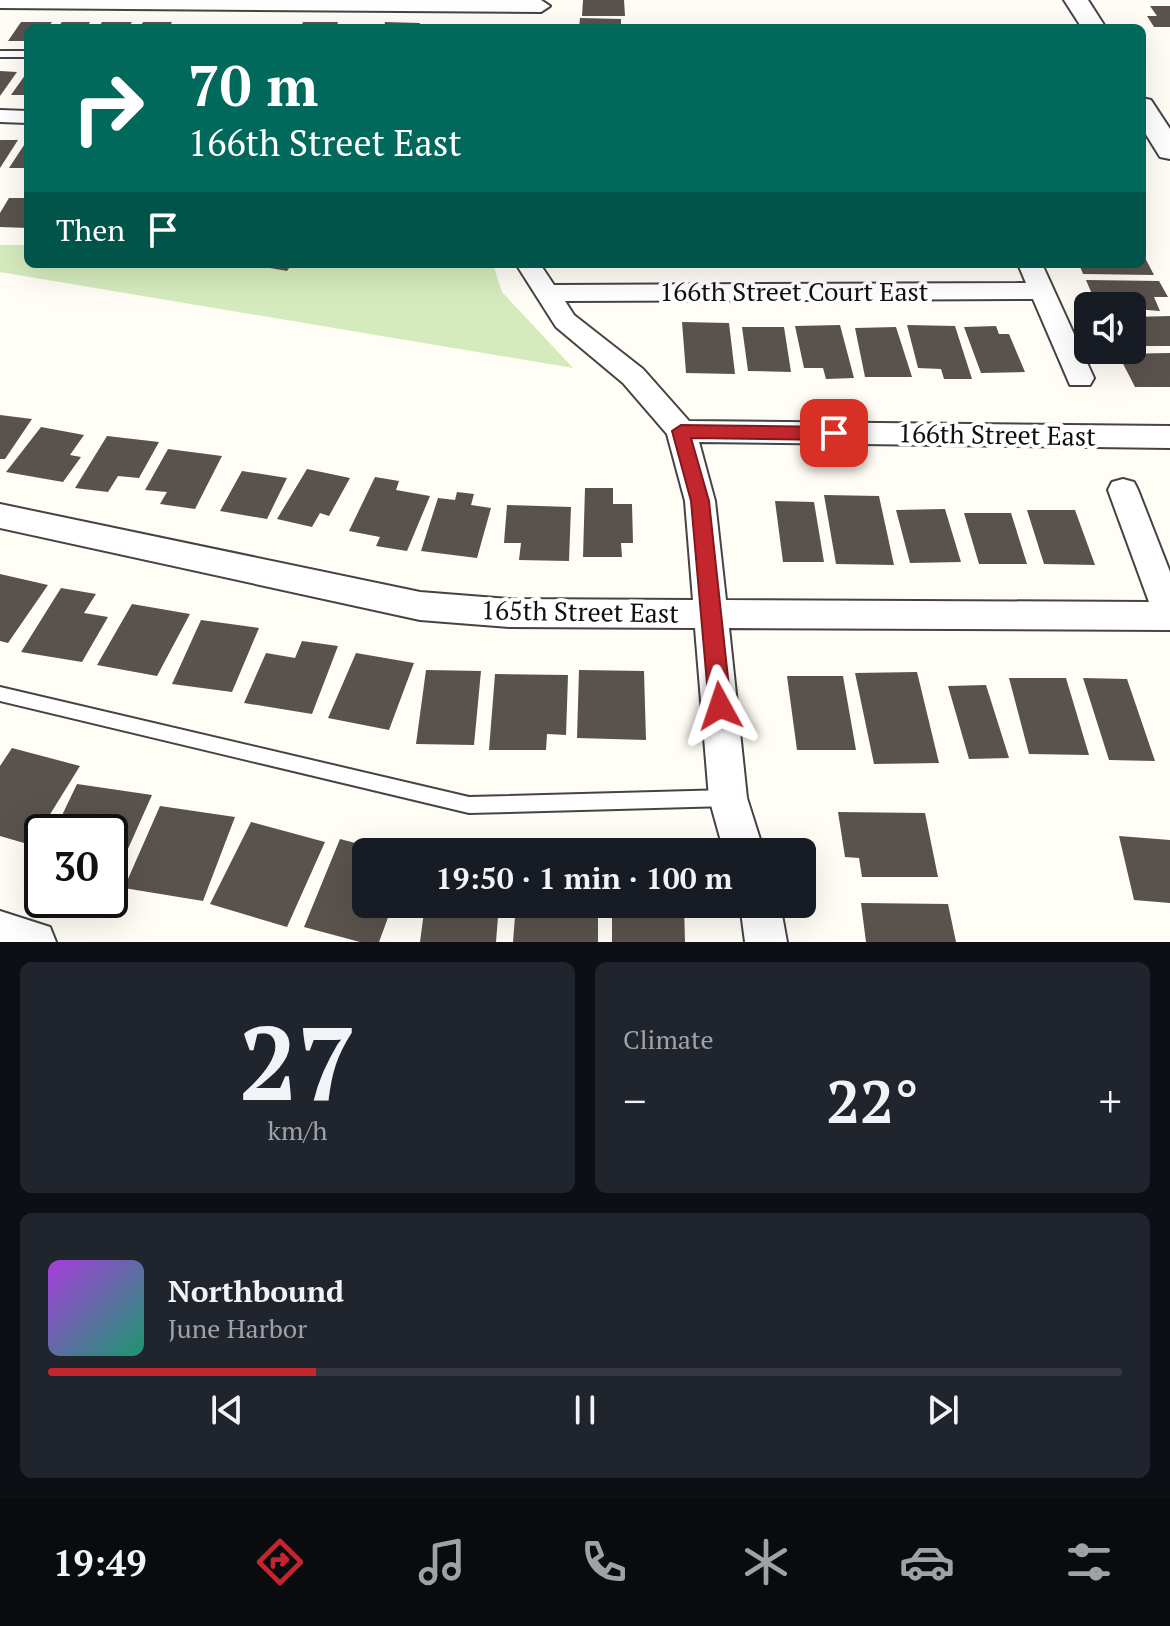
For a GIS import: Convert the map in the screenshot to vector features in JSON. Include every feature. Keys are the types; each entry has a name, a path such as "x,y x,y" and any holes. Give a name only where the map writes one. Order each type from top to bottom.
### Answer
{"street":[{"path":"1076,0 1091,24"},
{"path":"0,2 541,3 539,24"},
{"path":"1146,112 1170,151"},
{"path":"0,116 24,117"},
{"path":"530,268 565,321 633,376 681,431 700,501 728,798 740,838"},
{"path":"1032,268 1080,378"},
{"name":"166th Street Court East","path":"545,293 1042,291"},
{"name":"166th Street East","path":"681,431 1170,437"},
{"path":"1123,490 1170,616"},
{"name":"165th Street East","path":"0,516 420,606 509,613 1170,616"},
{"path":"762,918 766,942"},
{"path":"0,932 35,942"}],"lane":[{"path":"0,54 24,54"},
{"path":"0,694 469,805 728,798"}],"green space":[{"path":"0,245 24,245 24,268 494,268 502,292 573,368 0,272"}],"building":[{"path":"583,0 624,0 625,16 582,16"},
{"path":"1150,6 1170,6 1170,27 1154,27 1147,16 1157,16"},
{"path":"580,18 621,19 621,24 579,24"},
{"path":"21,22 52,22 24,24 24,41 8,41"},
{"path":"62,22 90,22 89,24 60,24"},
{"path":"102,22 132,22 131,24 101,24"},
{"path":"143,22 172,22 171,24"},
{"path":"303,22 338,22 337,24"},
{"path":"385,22 420,23 420,24"},
{"path":"0,71 17,72 0,96"},
{"path":"24,77 24,95 11,95"},
{"path":"0,140 18,140 0,168"},
{"path":"24,145 24,168 9,168"},
{"path":"9,198 24,198 24,228 0,227 0,213"},
{"path":"1146,260 1154,275 1083,274 1081,268 1146,268"},
{"path":"1086,280 1159,281 1168,297 1154,297 1160,311 1146,310 1146,292 1091,292"},
{"path":"1170,316 1170,346 1146,346 1146,317"},
{"path":"682,322 729,323 735,374 686,373"},
{"path":"840,325 854,378 826,379 823,368 804,368 795,326"},
{"path":"907,325 955,326 972,379 944,379 941,369 918,368"},
{"path":"996,326 999,334 1009,334 1025,372 981,373 964,327"},
{"path":"742,327 784,327 791,372 748,371"},
{"path":"896,327 912,377 865,377 855,328"},
{"path":"1146,353 1170,353 1170,387 1135,387 1123,364 1146,364"},
{"path":"0,415 32,419 5,459 0,459"},
{"path":"41,427 84,435 70,455 81,457 63,482 6,472"},
{"path":"107,436 159,442 139,478 118,476 108,492 75,488"},
{"path":"168,449 222,456 195,509 160,504 167,492 145,490"},
{"path":"307,469 350,478 329,516 320,513 312,527 277,519"},
{"path":"242,471 287,478 267,519 220,511"},
{"path":"375,477 399,481 396,490 430,496 407,551 376,546 380,537 349,531"},
{"path":"585,488 613,488 613,504 632,504 633,543 621,543 622,557 583,557"},
{"path":"457,492 474,494 471,505 491,508 477,558 421,551 438,498 455,500"},
{"path":"824,495 879,496 894,565 836,564"},
{"path":"775,501 814,502 824,562 783,562"},
{"path":"507,505 571,507 569,561 519,560 521,543 504,543"},
{"path":"945,509 961,562 910,563 896,510"},
{"path":"1027,510 1075,510 1095,565 1044,564"},
{"path":"964,513 1011,513 1027,564 979,564"},
{"path":"0,574 48,585 8,643 0,641"},
{"path":"61,588 96,594 84,613 108,617 82,662 21,652"},
{"path":"132,604 190,614 157,676 97,665"},
{"path":"201,620 259,628 232,692 172,684"},
{"path":"302,641 338,646 312,714 244,703 266,653 295,658"},
{"path":"356,653 414,663 389,730 328,718"},
{"path":"426,670 481,671 474,745 416,744"},
{"path":"579,670 644,671 646,740 577,738"},
{"path":"917,672 939,763 874,764 855,673"},
{"path":"495,674 568,675 566,735 547,734 546,750 489,750"},
{"path":"787,676 843,676 856,750 797,750"},
{"path":"1009,678 1066,678 1089,755 1029,754"},
{"path":"1083,678 1127,679 1155,761 1109,760"},
{"path":"986,685 1009,758 969,759 948,686"},
{"path":"12,748 80,766 50,814 24,814 24,843 0,836 0,766"},
{"path":"77,784 152,795 128,849 128,814 63,814"},
{"path":"160,806 235,817 203,901 128,889 128,879"},
{"path":"838,812 925,813 938,877 862,877 859,858 845,857"},
{"path":"251,822 325,842 287,927 210,904"},
{"path":"1119,836 1170,840 1170,903 1134,900"},
{"path":"340,839 352,842 352,918 388,918 379,942 360,942 304,927"},
{"path":"861,903 948,904 956,942 866,942"},
{"path":"423,918 498,918 496,942 420,942"},
{"path":"515,918 598,918 598,942 513,942"},
{"path":"612,918 684,918 685,942 612,942"}],"route":[{"path":"720,706 700,501 681,431 834,433"}]}
